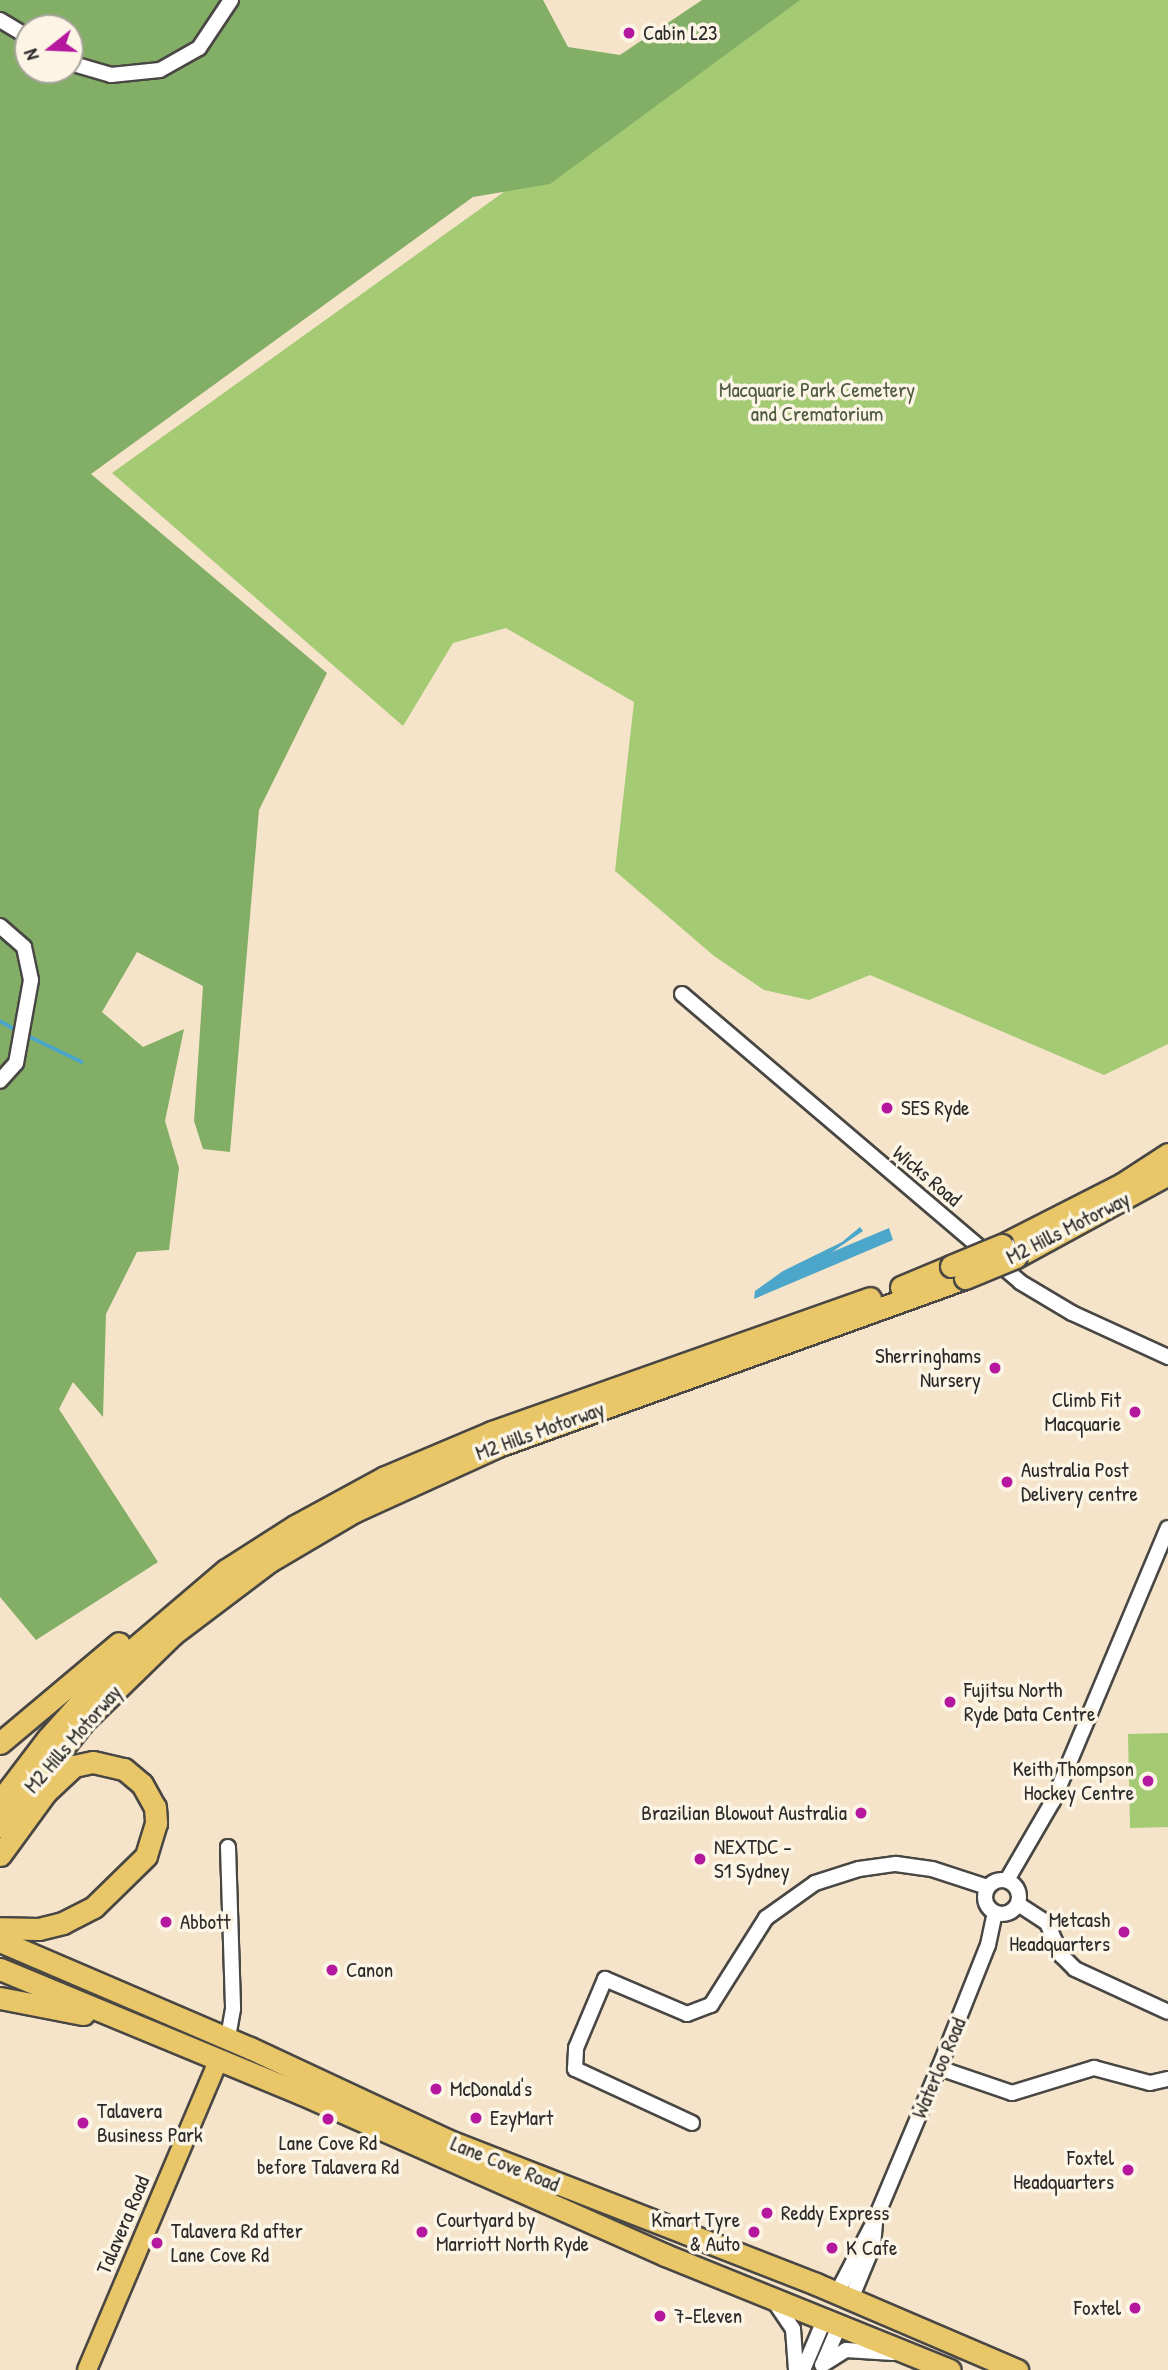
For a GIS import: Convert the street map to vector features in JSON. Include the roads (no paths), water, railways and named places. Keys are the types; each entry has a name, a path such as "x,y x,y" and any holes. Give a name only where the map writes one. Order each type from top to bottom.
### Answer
{"highway":[{"path":"1122,1184 1168,1140"},
{"name":"M2 Hills Motorway","path":"1009,1251 1168,1154"},
{"name":"M2 Hills Motorway","path":"0,1826 84,1721 173,1634 270,1561 355,1511 485,1451 1009,1251 1165,1176"},
{"name":"M2 Hills Motorway","path":"0,1801 48,1738 112,1667 226,1570 336,1503 438,1453 958,1272"},
{"path":"0,1743 196,1577 226,1570"},
{"path":"0,1856 46,1792 74,1766 93,1762 124,1769 142,1784 155,1807 156,1823 146,1856 94,1907 51,1926 0,1928"},
{"name":"Lane Cove Road","path":"0,1941 228,2038 447,2140 844,2296 1017,2370"},
{"name":"Lane Cove Road","path":"0,1969 664,2255 950,2370"},
{"path":"0,1998 136,2027"},
{"path":"218,2061 228,2038"},
{"name":"Waterloo Road","path":"833,2321 844,2296"}],"main road":[{"name":"Talavera Road","path":"87,2370 218,2061"}],"street":[{"path":"84,67 111,75 160,69 199,48 205,32 229,9 231,0"},
{"path":"0,926 20,943 29,960 24,1028 16,1063 0,1081"},
{"name":"Wicks Road","path":"682,994 1020,1282 1072,1313 1168,1357"},
{"path":"1007,1880 1053,1801 1168,1528"},
{"path":"228,1847 233,2009 228,2038"},
{"path":"692,2123 579,2073 574,2065 576,2048 605,1979 687,2014 711,2005 766,1918 815,1883 859,1869 896,1864 932,1869 987,1887"},
{"path":"996,1880 1007,1880 1016,1887 1018,1904 1005,1914 995,1913 986,1905 987,1887 996,1880"},
{"path":"1018,1904 1047,1923 1062,1956 1075,1969 1168,2012"},
{"name":"Waterloo Road","path":"844,2296 988,1945 995,1913"},
{"path":"939,2068 1012,2093 1094,2068 1150,2083 1168,2079"},
{"path":"766,2294 793,2329 796,2370"},
{"name":"Waterloo Road","path":"821,2367 833,2321"},
{"name":"Waterloo Road","path":"803,2370 833,2321"},
{"path":"821,2367 846,2350 915,2354"}],"water":[{"path":"860,1227 863,1231 832,1252 889,1228 893,1240 754,1299 755,1291 783,1271 842,1242"}],"waterway":[{"path":"0,1021 18,1031"},
{"path":"24,1034 82,1062"}],"place":[{"name":"Cabin L23","path":"629,33"},
{"name":"SES Ryde","path":"887,1108"},
{"name":"Sherringhams Nursery","path":"995,1368"},
{"name":"Climb Fit Macquarie","path":"1135,1412"},
{"name":"Australia Post Delivery centre","path":"1007,1482"},
{"name":"Fujitsu North Ryde Data Centre","path":"950,1702"},
{"name":"Keith Thompson Hockey Centre","path":"1148,1781"},
{"name":"Brazilian Blowout Australia","path":"861,1813"},
{"name":"NEXTDC - S1 Sydney","path":"700,1859"},
{"name":"Abbott","path":"166,1922"},
{"name":"Metcash Headquarters","path":"1124,1932"},
{"name":"Canon","path":"332,1970"},
{"name":"McDonald's","path":"436,2089"},
{"name":"EzyMart","path":"476,2118"},
{"name":"Lane Cove Rd before Talavera Rd","path":"328,2119"},
{"name":"Talavera Business Park","path":"83,2123"},
{"name":"Foxtel Headquarters","path":"1128,2170"},
{"name":"Reddy Express","path":"767,2213"},
{"name":"Courtyard by Marriott North Ryde","path":"422,2232"},
{"name":"Kmart Tyre & Auto","path":"754,2232"},
{"name":"Talavera Rd after Lane Cove Rd","path":"157,2243"},
{"name":"K Cafe","path":"832,2248"},
{"name":"Foxtel","path":"1135,2308"},
{"name":"7-Eleven","path":"660,2316"}],"park label":[{"name":"Macquarie Park Cemetery and Crematorium","path":"817,402"}]}
